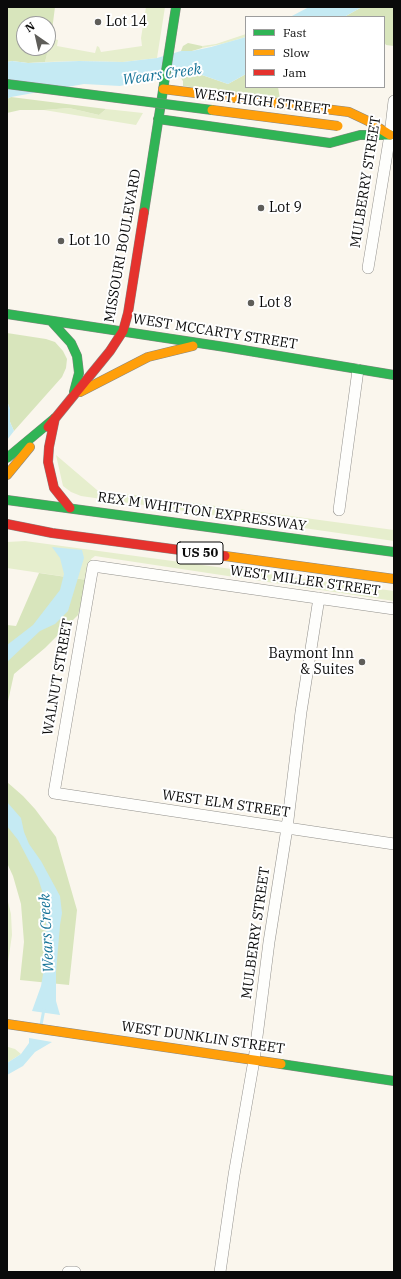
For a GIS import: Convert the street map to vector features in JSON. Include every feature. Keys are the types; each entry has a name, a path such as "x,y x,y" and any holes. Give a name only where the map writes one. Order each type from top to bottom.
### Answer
{"main road":[{"name":"MISSOURI BOULEVARD","path":"7,475 74,395 110,350 123,331 128,313 138,256 176,7"},
{"name":"WEST HIGH STREET","path":"7,84 345,127 392,136"},
{"path":"163,89 349,112 368,121 392,136"},
{"path":"158,119 330,143 360,135 392,136"},
{"name":"WEST MCCARTY STREET","path":"7,314 225,347 394,375"},
{"path":"51,321 71,344 77,356 79,373 74,395"},
{"path":"74,395 148,357 201,344"},
{"path":"7,458 55,418"},
{"path":"55,418 49,447 48,462 54,488 70,508"},
{"name":"REX M WHITTON EXPRESSWAY","path":"7,500 394,552"},
{"name":"US 50","path":"7,524 52,532 394,579"},
{"path":"14,535 52,532"},
{"name":"WEST DUNKLIN STREET","path":"7,1024 394,1081"}],"street":[{"name":"MULBERRY STREET","path":"368,268 392,136 394,101"},
{"path":"339,510 358,370"},
{"name":"WEST MILLER STREET","path":"93,566 394,609"},
{"name":"WALNUT STREET","path":"54,793 93,566"},
{"name":"MULBERRY STREET","path":"220,1272 234,1175 254,1060 269,942 287,828 301,712 319,598"},
{"name":"WEST ELM STREET","path":"54,793 394,844"}],"green space":[{"path":"7,7 55,7 54,16 16,16 16,56 46,56 45,62 28,63 12,61 7,62"},
{"path":"146,7 165,7 157,58 123,62 45,62 46,56 56,56 56,39 58,40 57,46 95,53 97,46 101,52 142,46 141,38"},
{"path":"362,7 394,7 394,46 385,44 385,16 346,16"},
{"path":"245,34 245,37 202,48 202,46 216,44"},
{"path":"188,43 202,46 202,48 192,51 181,51 183,46"},
{"path":"202,75 228,84 245,75 245,88 278,88 280,99 183,86 183,81 179,76 189,77"},
{"path":"11,97 106,109 99,115 69,108 20,110 7,113 7,99"},
{"path":"69,108 99,115 106,109 143,113 136,125 44,110"},
{"path":"7,333 46,339 55,342 63,351 67,359 66,368 62,377 14,431 10,422 10,409 7,401"},
{"path":"56,455 97,490 394,530 394,541 81,496 71,492 63,486"},
{"path":"25,541 394,591 394,601 95,556 91,559 87,580 7,568 7,542"},
{"path":"39,573 87,580 78,615 45,648 14,674 7,706 7,625 16,626"},
{"path":"7,782 35,809 56,837 77,910 69,985 20,980 24,942 21,904 13,876 7,863"},
{"path":"7,898 11,914 12,935 7,969"},
{"path":"7,1048 15,1049 21,1054 7,1063"}],"water":[{"path":"309,7 362,7 346,16 292,16"},
{"path":"245,37 245,75 228,84 202,75 189,77 179,76 120,86 84,84 7,99 7,62 123,62 157,58 181,51 192,51"},
{"path":"7,401 10,409 10,422 14,431 7,440"},
{"path":"52,547 82,550 84,558 68,611 55,624 40,631 7,662 7,645 33,625 60,590 64,574 60,558"},
{"path":"7,802 21,818 24,832 29,844 41,861 60,896 62,913 56,972 56,1001 60,1015 32,1011 41,986 46,957 46,903 38,878 18,840 7,826"},
{"path":"29,1038 52,1042 35,1052 23,1066 7,1075 7,1063 21,1054 29,1043"}],"waterway":[{"name":"Wears Creek","path":"41,1025 44,1009"}],"traffic: fast":[{"path":"144,212 176,7"},
{"path":"7,84 212,110"},
{"path":"158,119 330,143 360,135 390,135"},
{"path":"7,314 225,347 394,375"},
{"path":"51,321 71,343 77,356 79,373 74,392"},
{"path":"7,458 55,418"},
{"path":"7,500 394,552"},
{"path":"281,1064 394,1081"}],"traffic: slow":[{"path":"163,89 349,112 368,121 390,135"},
{"path":"212,110 338,126"},
{"path":"80,392 148,357 193,346"},
{"path":"7,475 30,447"},
{"path":"225,556 394,579"},
{"path":"7,1024 281,1064"}],"traffic: jam":[{"path":"48,427 110,351 123,331 128,313 144,212"},
{"path":"55,418 49,447 48,462 54,488 70,508"},
{"path":"7,524 52,533 225,556"}],"place":[{"name":"Lot 14","path":"98,22"},
{"name":"Lot 9","path":"261,208"},
{"name":"Lot 10","path":"61,241"},
{"name":"Lot 8","path":"251,303"},
{"name":"Baymont Inn & Suites","path":"362,662"}]}
